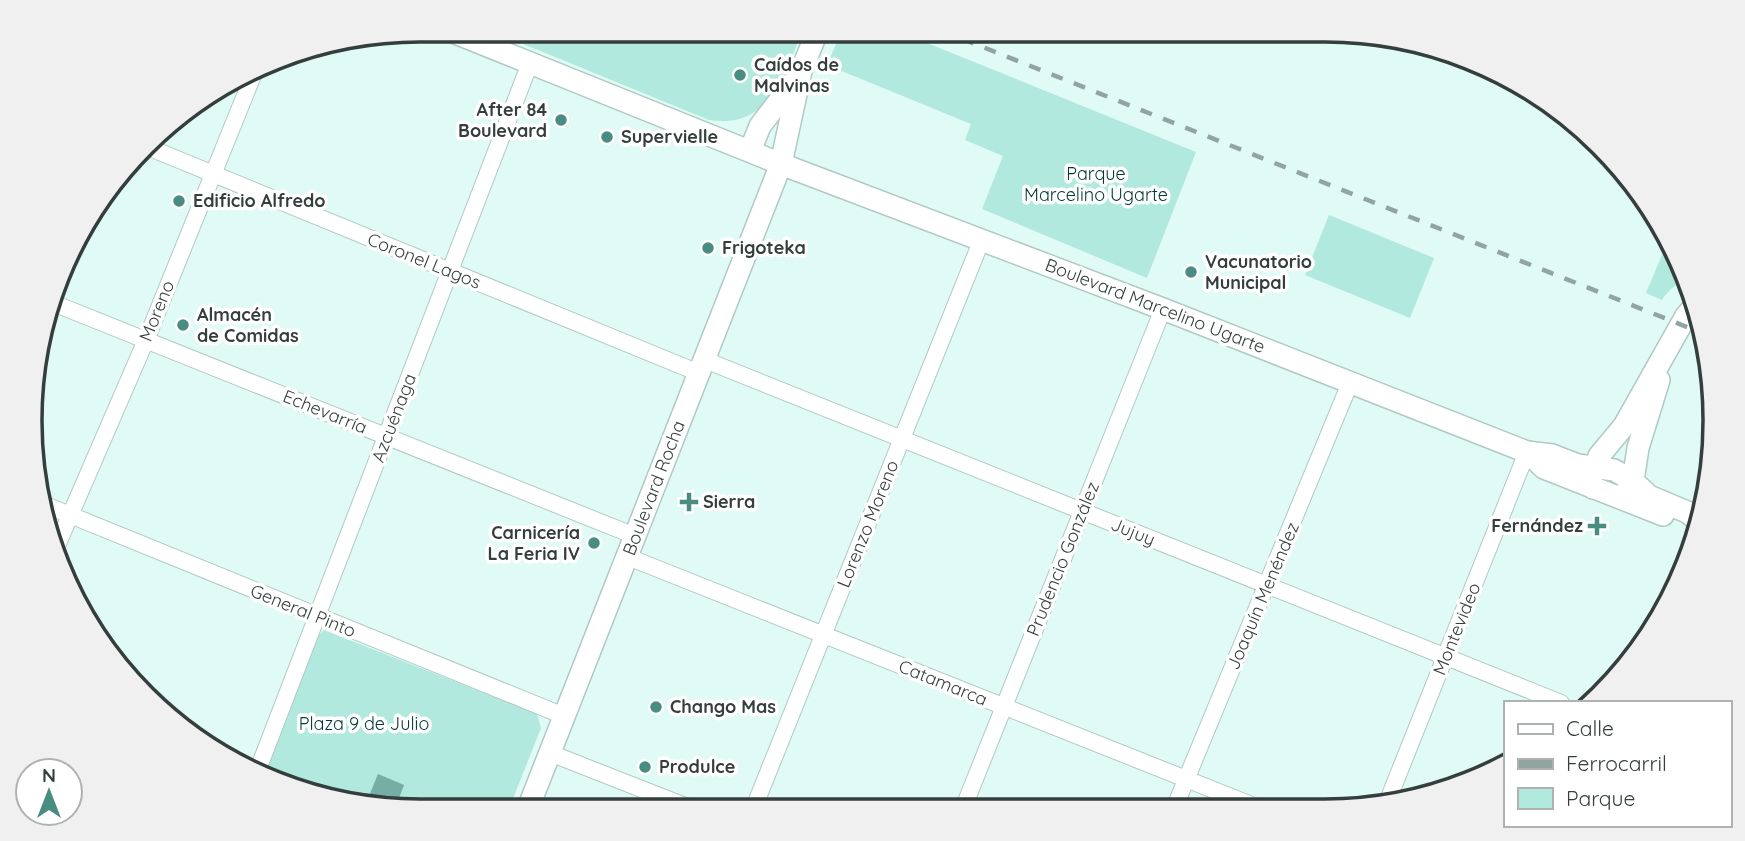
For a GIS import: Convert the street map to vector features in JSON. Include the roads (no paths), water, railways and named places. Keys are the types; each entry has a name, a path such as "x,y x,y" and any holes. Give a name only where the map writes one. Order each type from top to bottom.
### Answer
{"main road":[{"name":"Boulevard Marcelino Ugarte","path":"478,42 781,164 982,239 1527,452 1552,455 1578,465 1614,470 1633,481 1649,496 1690,516"},
{"path":"750,151 760,126 801,71 813,42"},
{"name":"Boulevard Rocha","path":"532,799 781,164 801,71"},
{"path":"1618,498 1633,481 1639,448 1666,354 1685,307"},
{"path":"1593,488 1590,479 1599,456 1624,426 1666,354"},
{"name":"Boulevard Marcelino Ugarte","path":"1527,452 1544,468 1682,522 1689,521"}],"street":[{"name":"Azcuénaga","path":"260,763 530,63"},
{"name":"Moreno","path":"61,537 146,340 250,83"},
{"name":"Coronel Lagos","path":"156,150 450,272 702,366"},
{"name":"Lorenzo Moreno","path":"756,799 982,239"},
{"name":"Echevarría","path":"60,306 635,536"},
{"name":"Prudencio González","path":"967,799 1163,309"},
{"name":"Jujuy","path":"702,366 902,440 1556,701"},
{"name":"Joaquín Menéndez","path":"1178,799 1350,383"},
{"name":"Montevideo","path":"1391,793 1527,452"},
{"name":"General Pinto","path":"53,509 564,716"},
{"name":"Catamarca","path":"628,557 1236,799"},
{"path":"550,753 667,799"}],"railway":[{"path":"970,42 1691,329"}],"place":[{"name":"Caídos de Malvinas","path":"740,75"},
{"name":"After 84 Boulevard","path":"561,120"},
{"name":"Supervielle","path":"607,137"},
{"name":"Edificio Alfredo","path":"179,201"},
{"name":"Frigoteka","path":"708,248"},
{"name":"Vacunatorio Municipal","path":"1191,272"},
{"name":"Almacén de Comidas","path":"183,325"},
{"name":"Sierra","path":"689,502"},
{"name":"Fernández","path":"1597,526"},
{"name":"Carnicería La Feria IV","path":"594,543"},
{"name":"Chango Mas","path":"656,707"},
{"name":"Produlce","path":"645,767"}],"park label":[{"name":"Parque Marcelino Ugarte","path":"1096,184"},
{"name":"Plaza 9 de Julio","path":"364,724"}]}
